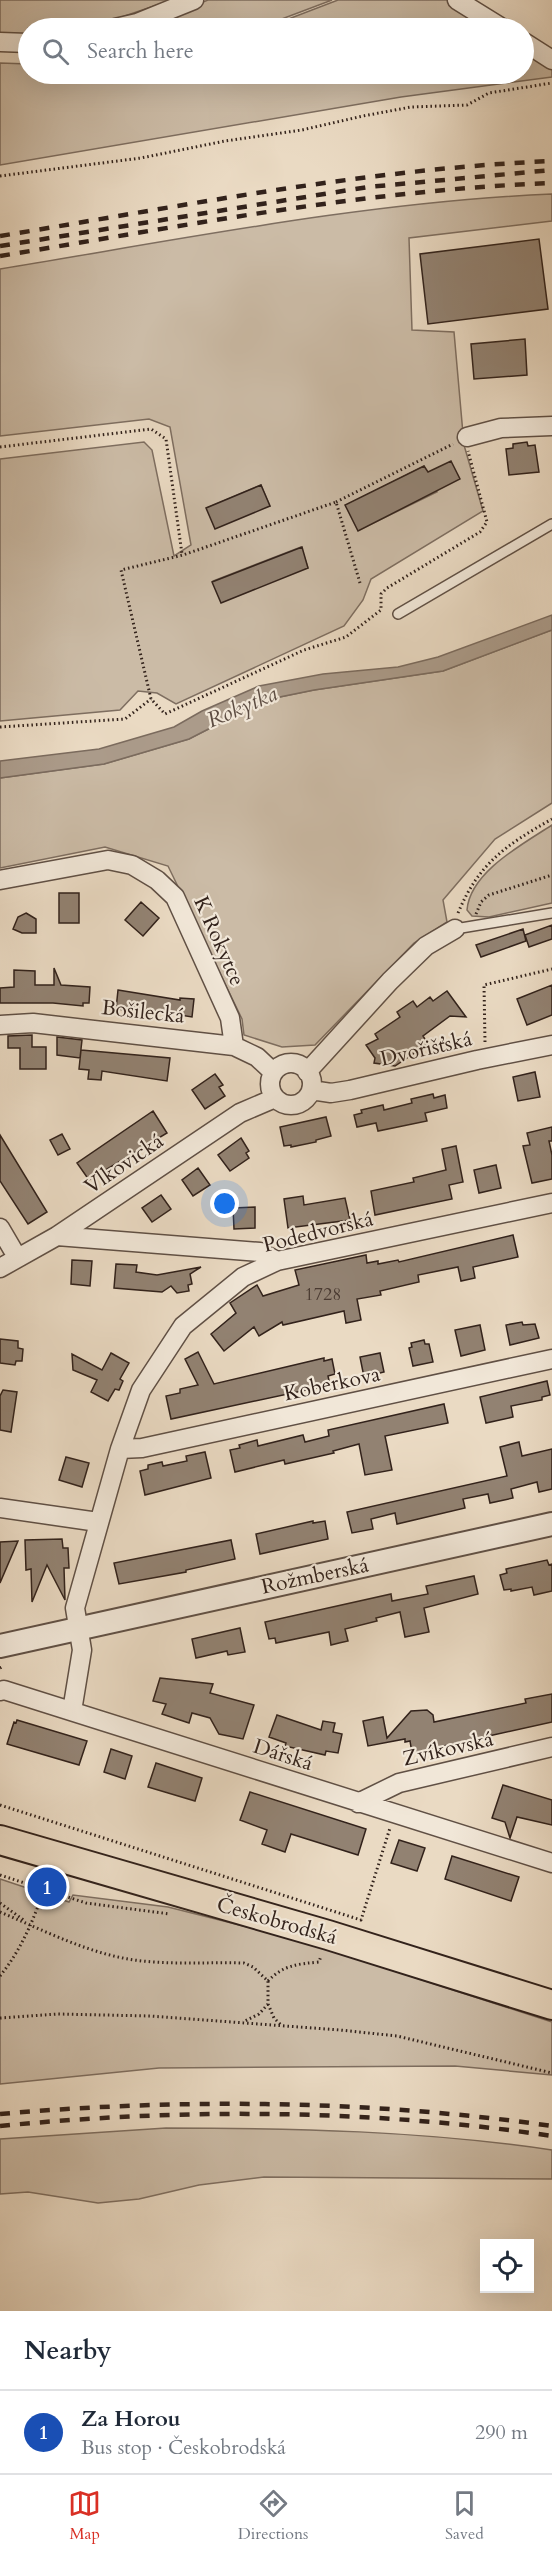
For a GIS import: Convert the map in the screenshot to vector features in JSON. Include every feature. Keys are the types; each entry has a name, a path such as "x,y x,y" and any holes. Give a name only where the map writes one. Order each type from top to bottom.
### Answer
{"main road":[{"name":"Českobrodská","path":"0,1840 328,1935 552,2006"}],"street":[{"path":"149,18 194,0"},
{"path":"457,0 486,18"},
{"path":"0,42 18,43"},
{"path":"534,48 552,60"},
{"path":"465,438 501,428 552,426"},
{"name":"K Rokytce","path":"0,880 108,860 132,865 157,880 175,897 230,1018 234,1046"},
{"path":"309,1081 293,1064 283,1065 273,1072 269,1082 270,1090 274,1098 283,1104 293,1105 301,1102 309,1081 390,981 426,946 463,928"},
{"name":"Bošilecká","path":"0,1025 33,1023 234,1046 257,1057 273,1072"},
{"name":"Dvořišťská","path":"309,1081 331,1093 485,1058 551,1049"},
{"name":"Vlkovická","path":"0,1268 57,1236 240,1113 274,1098"},
{"name":"Podedvorská","path":"77,1628 75,1608 120,1449 141,1390 183,1326 243,1277 277,1261 552,1203"},
{"path":"0,1227 17,1257"},
{"path":"57,1236 260,1252 277,1261"},
{"name":"Koberkova","path":"120,1449 153,1446 552,1359"},
{"path":"0,1508 98,1522"},
{"name":"Rožmberská","path":"1,1660 77,1628 552,1524"},
{"path":"72,1711 82,1650 77,1628"},
{"name":"Dářská","path":"0,1691 4,1690 72,1711 552,1863"},
{"name":"Zvíkovská","path":"358,1803 399,1783 552,1747"}],"lane":[{"path":"398,614 552,524"},
{"path":"463,928 552,913"}],"path":[{"path":"0,176 141,158 225,141 302,130 411,107 467,105 489,93 552,83"},
{"path":"0,447 151,429 166,439 183,555"},
{"path":"465,438 487,522 480,532 387,588 381,594 381,610 346,637 304,650 165,714 151,699 122,570 183,555 336,502 465,438"},
{"path":"336,502 360,583"},
{"path":"0,727 125,719 151,699"},
{"path":"552,819 491,858 467,891 456,916 463,928 489,895 552,874"},
{"path":"485,1058 484,985 552,969"},
{"path":"0,1805 361,1920 395,1814"},
{"path":"0,1875 69,1898"},
{"path":"0,1976 13,1961 32,1925 44,1890"},
{"path":"0,1903 32,1925"},
{"path":"0,1912 102,1952 134,1960 244,1963 253,1967 268,1981"},
{"path":"281,2025 274,2018 268,2004 268,1981 278,1971 289,1966 319,1962 322,1952"},
{"path":"243,2022 259,2014 268,2004"},
{"path":"0,2018 58,2014 243,2022 397,2036 552,2073"}],"shaded area":[{"path":"0,0 172,0 119,18 18,18 18,35 0,34"},
{"path":"208,0 332,0 284,18 162,18"},
{"path":"338,0 449,0 477,18 291,18"},
{"path":"534,57 552,69 552,77 534,79"},
{"path":"0,63 18,64 18,84 499,84 401,97 0,165"},
{"path":"552,194 552,221 409,238 412,330 454,332 464,445 483,511 371,579 363,600 344,626 176,704 157,693 138,691 120,710 0,721 0,459 144,442 152,450 174,556 191,545 170,427 149,419 0,436 0,269 275,223 413,205","holes":["424,466 437,492 359,530 346,505","261,485 270,506 207,508","301,547 308,568 213,582 213,581"]},
{"path":"552,630 552,803 495,839 443,900 447,922 414,943 315,1045 282,1047 244,1035 242,1019 168,866 105,847 0,868 0,778 104,764 189,739 265,700 314,690 443,671"},
{"path":"552,825 552,903 489,917 472,916 467,910 470,896 477,883 500,860"},
{"path":"0,1879 69,1902 73,1895 168,1907 302,1941 552,2022 552,2075 455,2066 159,2068 0,2084"},
{"path":"166,2128 359,2132 456,2139 552,2150 552,2179 264,2177 199,2185 139,2199 98,2203 28,2192 0,2194 0,2139"}],"water":[{"name":"Rokytka","path":"552,615 552,630 443,671 314,690 265,700 189,739 104,764 0,778 0,761 99,749 174,727 202,711 259,686 323,674 398,667 438,657"}],"building":[{"path":"539,239 548,309 428,324 420,254"},
{"path":"525,339 527,375 474,379 471,344"},
{"path":"527,442 528,446 535,445 539,472 509,475 506,449 513,448 513,444"},
{"path":"451,461 460,479 358,531 345,505 424,466 428,472"},
{"path":"261,485 270,506 215,529 206,508"},
{"path":"302,547 308,568 221,603 212,582"},
{"path":"59,893 79,893 79,923 59,923"},
{"path":"141,902 159,918 143,936 125,920"},
{"path":"26,913 36,919 36,933 22,933 13,929 18,917"},
{"path":"552,925 552,939 529,947 525,935"},
{"path":"523,929 526,941 481,957 476,945"},
{"path":"54,968 61,985 90,987 89,1003 83,1003 83,1006 53,1003 0,1003 0,988 14,987 14,970 35,971 35,985 54,985"},
{"path":"552,985 552,1015 527,1025 517,999"},
{"path":"118,990 180,1000 180,998 194,999 192,1017 137,1008 136,1011 116,1009"},
{"path":"447,991 466,1017 450,1016 423,1036 428,1044 395,1066 374,1063 375,1058 366,1045 378,1039 375,1034 400,1017 397,1012 413,1001 417,1007 430,997 433,1001"},
{"path":"32,1035 32,1047 46,1047 46,1069 20,1069 20,1048 8,1048 8,1036"},
{"path":"57,1037 82,1040 80,1058 57,1055"},
{"path":"81,1050 170,1058 167,1081 102,1071 101,1080 88,1079 89,1070 79,1069"},
{"path":"535,1072 540,1097 518,1101 513,1077"},
{"path":"215,1074 223,1085 219,1087 225,1096 205,1109 192,1090"},
{"path":"433,1094 434,1098 445,1095 447,1108 425,1113 427,1121 378,1131 376,1123 357,1127 354,1115 362,1113 361,1110 383,1105 384,1110 412,1103 411,1099"},
{"path":"153,1111 167,1133 89,1180 77,1163"},
{"path":"326,1117 331,1136 316,1140 316,1142 291,1147 291,1145 284,1146 280,1127"},
{"path":"552,1127 552,1141 549,1141 552,1155 552,1179 532,1183 523,1146 530,1145 527,1133"},
{"path":"62,1134 70,1149 58,1155 50,1140"},
{"path":"0,1135 47,1212 28,1224 0,1181"},
{"path":"241,1138 249,1151 246,1153 249,1158 230,1171 218,1155"},
{"path":"456,1146 463,1182 449,1185 452,1199 375,1215 371,1191 414,1182 413,1178 446,1170 442,1149"},
{"path":"496,1165 501,1188 479,1193 474,1170"},
{"path":"198,1168 210,1185 193,1196 182,1180"},
{"path":"161,1195 171,1209 152,1222 142,1208"},
{"path":"303,1196 304,1205 345,1198 350,1220 288,1228 284,1199"},
{"path":"255,1207 255,1228 234,1229 233,1208"},
{"path":"513,1235 518,1257 473,1267 475,1278 461,1281 458,1267 418,1275 419,1282 380,1291 381,1295 357,1299 361,1320 346,1323 344,1311 283,1325 282,1322 259,1336 254,1327 224,1351 211,1334 236,1313 230,1303 257,1285 263,1296 299,1285 295,1270 366,1255 367,1263 378,1261 378,1264 398,1260 399,1262"},
{"path":"72,1260 92,1261 90,1286 71,1284"},
{"path":"116,1264 137,1265 136,1272 157,1275 201,1267 190,1274 192,1284 188,1285 189,1291 177,1293 171,1286 162,1292 114,1288"},
{"path":"522,1322 523,1325 535,1324 539,1338 510,1345 506,1325"},
{"path":"480,1325 485,1350 461,1356 455,1330"},
{"path":"0,1339 18,1341 18,1348 23,1349 22,1361 16,1361 15,1365 0,1363"},
{"path":"424,1340 425,1344 429,1344 433,1362 413,1366 409,1348 412,1347 411,1343"},
{"path":"198,1352 214,1384 324,1358 324,1361 332,1359 335,1374 328,1376 330,1385 171,1419 166,1396 180,1393 180,1389 198,1385 185,1359"},
{"path":"111,1353 129,1363 120,1379 123,1381 119,1390 115,1389 108,1401 91,1392 97,1380 73,1370 72,1354 102,1370"},
{"path":"380,1353 384,1372 364,1377 360,1357"},
{"path":"547,1381 550,1395 542,1397 542,1400 511,1406 513,1417 486,1423 480,1397"},
{"path":"3,1390 17,1392 11,1432 0,1430 0,1396"},
{"path":"444,1404 448,1423 385,1436 392,1470 365,1475 359,1444 333,1451 334,1453 285,1464 284,1460 235,1472 230,1450 240,1448 239,1445 257,1440 258,1446 303,1435 305,1442 329,1436 328,1430"},
{"path":"519,1442 522,1456 552,1449 552,1489 539,1492 537,1482 511,1489 513,1498 490,1503 488,1494 463,1499 465,1508 397,1524 395,1513 371,1519 373,1529 352,1533 347,1512 507,1476 500,1447"},
{"path":"205,1452 211,1478 145,1495 140,1471 148,1469 148,1465 162,1462 163,1466 187,1461 186,1456"},
{"path":"66,1457 89,1463 82,1487 59,1480"},
{"path":"313,1521 313,1523 325,1521 328,1539 260,1554 256,1534"},
{"path":"62,1539 63,1548 68,1548 69,1568 64,1568 65,1600 47,1565 32,1602 31,1569 26,1570 25,1540"},
{"path":"231,1540 235,1559 186,1570 186,1572 119,1584 114,1563"},
{"path":"18,1541 0,1583 0,1542"},
{"path":"547,1560 549,1565 552,1564 552,1591 534,1595 532,1587 504,1590 500,1575 507,1573 506,1569"},
{"path":"474,1576 478,1594 424,1608 429,1632 405,1637 400,1612 376,1618 377,1621 345,1629 348,1641 331,1645 329,1632 276,1643 275,1638 269,1639 265,1622 391,1594 392,1601 428,1594 426,1586"},
{"path":"240,1628 245,1652 228,1655 227,1651 196,1658 192,1639"},
{"path":"160,1678 213,1684 210,1693 254,1705 243,1739 219,1734 210,1718 192,1713 189,1723 162,1714 166,1704 153,1701"},
{"path":"552,1694 552,1722 412,1753 410,1741 405,1742 405,1739 368,1746 363,1721 383,1717 387,1738 411,1711 427,1710 433,1715 434,1722 526,1703 525,1699"},
{"path":"277,1715 321,1730 323,1721 335,1723 333,1732 342,1734 338,1753 326,1751 325,1755 285,1746 286,1743 269,1737"},
{"path":"17,1720 87,1741 79,1765 7,1744 14,1722 16,1723"},
{"path":"111,1749 132,1756 125,1779 104,1772"},
{"path":"156,1763 202,1778 195,1801 148,1787"},
{"path":"503,1785 552,1800 552,1825 517,1817 510,1838 505,1822 492,1818"},
{"path":"250,1792 366,1829 358,1855 291,1834 285,1852 262,1844 267,1830 240,1820"},
{"path":"399,1840 425,1848 417,1871 391,1863"},
{"path":"452,1856 519,1877 511,1901 445,1879"}],"railway":[{"path":"0,236 344,180 482,165 552,161"},
{"path":"0,246 368,187 552,170"},
{"path":"0,256 344,201 482,187 552,183"},
{"path":"0,2114 138,2105 276,2104 415,2111 552,2126"},
{"path":"0,2126 138,2116 276,2114 415,2121 552,2136"}],"place":[{"name":"Za Horou","path":"47,1887"}]}
